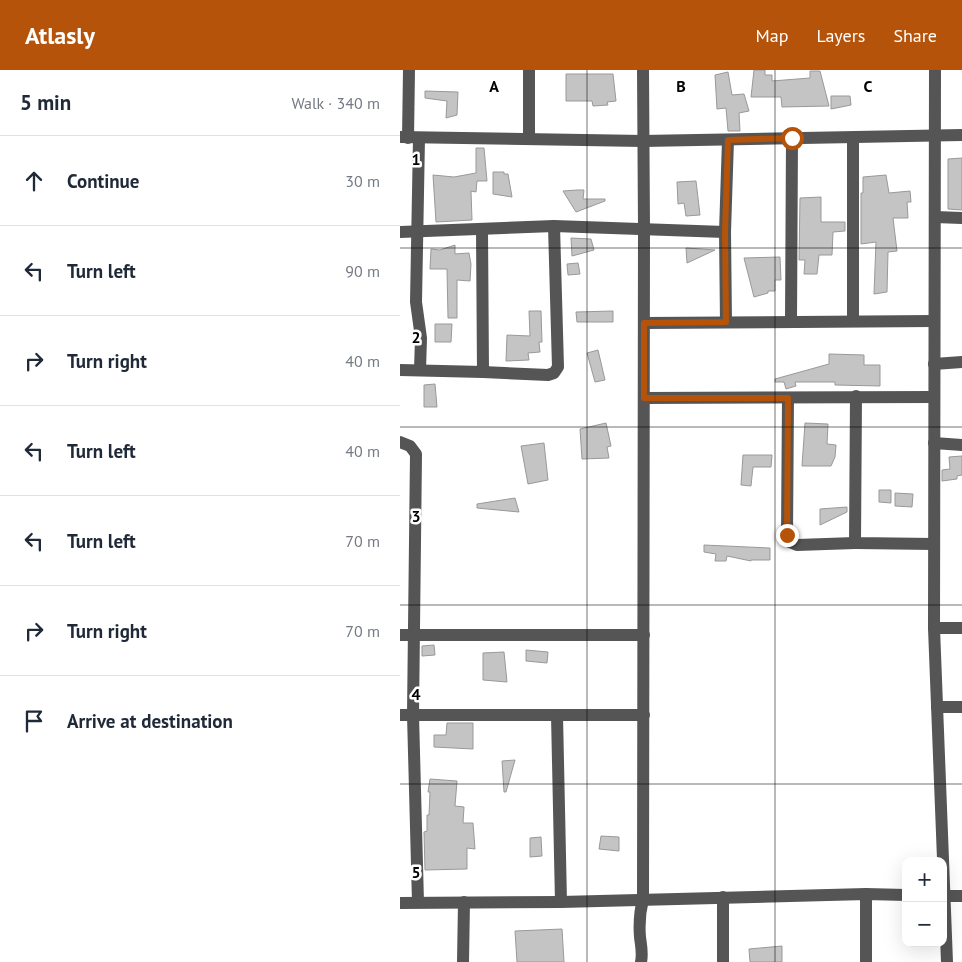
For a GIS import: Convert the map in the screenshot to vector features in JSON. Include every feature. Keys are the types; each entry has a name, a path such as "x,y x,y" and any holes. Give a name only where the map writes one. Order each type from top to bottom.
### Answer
{"street":[{"path":"409,70 409,137 417,232 416,302 421,338 420,370"},
{"path":"529,70 529,139"},
{"path":"641,962 643,954 640,922 641,907 644,899 643,70"},
{"path":"935,70 934,628 943,857"},
{"path":"409,137 644,141 962,135"},
{"path":"791,322 792,138"},
{"path":"853,138 853,321"},
{"path":"726,322 725,232 728,140"},
{"path":"935,217 962,218"},
{"path":"400,232 554,226 725,232"},
{"path":"400,370 548,375 554,373 558,367 554,226"},
{"path":"482,230 483,372"},
{"path":"644,323 934,320"},
{"path":"934,364 962,362"},
{"path":"855,543 856,396"},
{"path":"644,398 934,397"},
{"path":"788,398 787,535 790,542 797,546 855,543 934,544"},
{"path":"400,442 410,446 416,454 415,635 406,715 418,902"},
{"path":"934,444 962,444"},
{"path":"934,628 962,628"},
{"path":"400,636 644,635"},
{"path":"937,707 962,706"},
{"path":"406,715 644,715"},
{"path":"556,715 561,902"},
{"path":"400,903 561,902 866,894 902,895"},
{"path":"866,894 866,962"},
{"path":"947,896 962,896"},
{"path":"723,897 724,962"},
{"path":"464,902 464,962"},
{"path":"944,902 947,962"}],"building":[{"path":"754,70 765,70 765,75 772,75 772,81 810,78 810,71 820,71 829,106 782,107 781,97 751,97"},
{"path":"728,72 732,95 744,94 749,111 739,113 740,131 728,131 726,108 717,109 715,75"},
{"path":"566,74 613,74 616,101 607,102 608,105 593,106 592,101 566,101"},
{"path":"425,91 458,92 457,115 446,118 447,101 425,98"},
{"path":"831,96 850,96 851,105 831,109"},
{"path":"476,148 484,148 487,181 477,181 476,192 471,191 472,220 436,222 433,175 454,177 476,173"},
{"path":"962,158 962,210 948,209 948,159"},
{"path":"493,172 508,174 512,197 493,194"},
{"path":"886,175 889,193 910,191 911,202 907,202 908,218 893,218 897,251 888,252 887,292 874,294 876,242 861,244 861,193 863,193 863,177"},
{"path":"696,181 700,215 686,216 684,203 678,204 677,182"},
{"path":"584,190 583,199 605,199 605,201 576,212 563,191"},
{"path":"821,197 821,222 845,222 845,231 833,232 832,255 819,255 817,274 804,274 805,260 799,260 800,198"},
{"path":"571,238 591,239 594,250 572,256"},
{"path":"455,245 455,254 469,253 471,264 470,281 457,280 457,318 448,318 447,269 430,269 431,249 440,250"},
{"path":"686,248 715,250 687,263"},
{"path":"780,257 781,280 775,280 775,291 768,291 768,293 754,297 744,258"},
{"path":"578,263 580,274 568,275 567,264"},
{"path":"529,311 541,311 542,342 539,342 540,352 528,353 529,360 506,361 507,335 530,336"},
{"path":"613,311 613,322 577,322 576,312"},
{"path":"435,324 452,324 451,342 435,342"},
{"path":"598,350 605,380 595,382 587,353"},
{"path":"829,354 864,355 864,365 880,365 880,386 835,385 835,382 795,382 796,386 786,389 784,382 775,382 775,379 829,364"},
{"path":"435,384 437,407 424,407 424,385"},
{"path":"606,423 611,446 607,447 609,458 582,459 580,429"},
{"path":"805,423 828,424 827,444 836,445 835,457 831,466 802,466"},
{"path":"544,443 548,480 528,484 521,446"},
{"path":"743,455 772,455 771,467 753,467 751,486 741,485"},
{"path":"962,456 962,475 957,476 957,479 942,481 942,470 950,469 949,457"},
{"path":"879,490 891,490 891,503 879,502"},
{"path":"895,493 913,494 912,507 895,506"},
{"path":"515,498 519,512 477,508 477,504"},
{"path":"847,507 847,512 820,525 820,509"},
{"path":"704,545 770,548 770,560 751,561 727,556 726,561 715,561 716,554 704,552"},
{"path":"434,645 435,655 422,656 422,646"},
{"path":"526,650 548,652 547,663 526,661"},
{"path":"504,652 507,682 483,680 483,653"},
{"path":"447,723 473,723 473,749 434,747 434,735 446,735"},
{"path":"515,760 506,792 504,792 502,761"},
{"path":"430,779 457,781 455,806 464,807 463,823 473,823 475,849 467,848 467,869 425,870 424,832 427,831 427,815 429,815 430,792 428,792"},
{"path":"601,836 619,837 619,851 599,849"},
{"path":"541,837 542,856 530,857 530,838"},
{"path":"562,929 564,962 517,962 515,931"},
{"path":"782,946 782,962 750,962 749,949"}],"route":[{"path":"787,535 788,398 644,398 644,323 726,322 725,232 728,140 792,138"}]}
